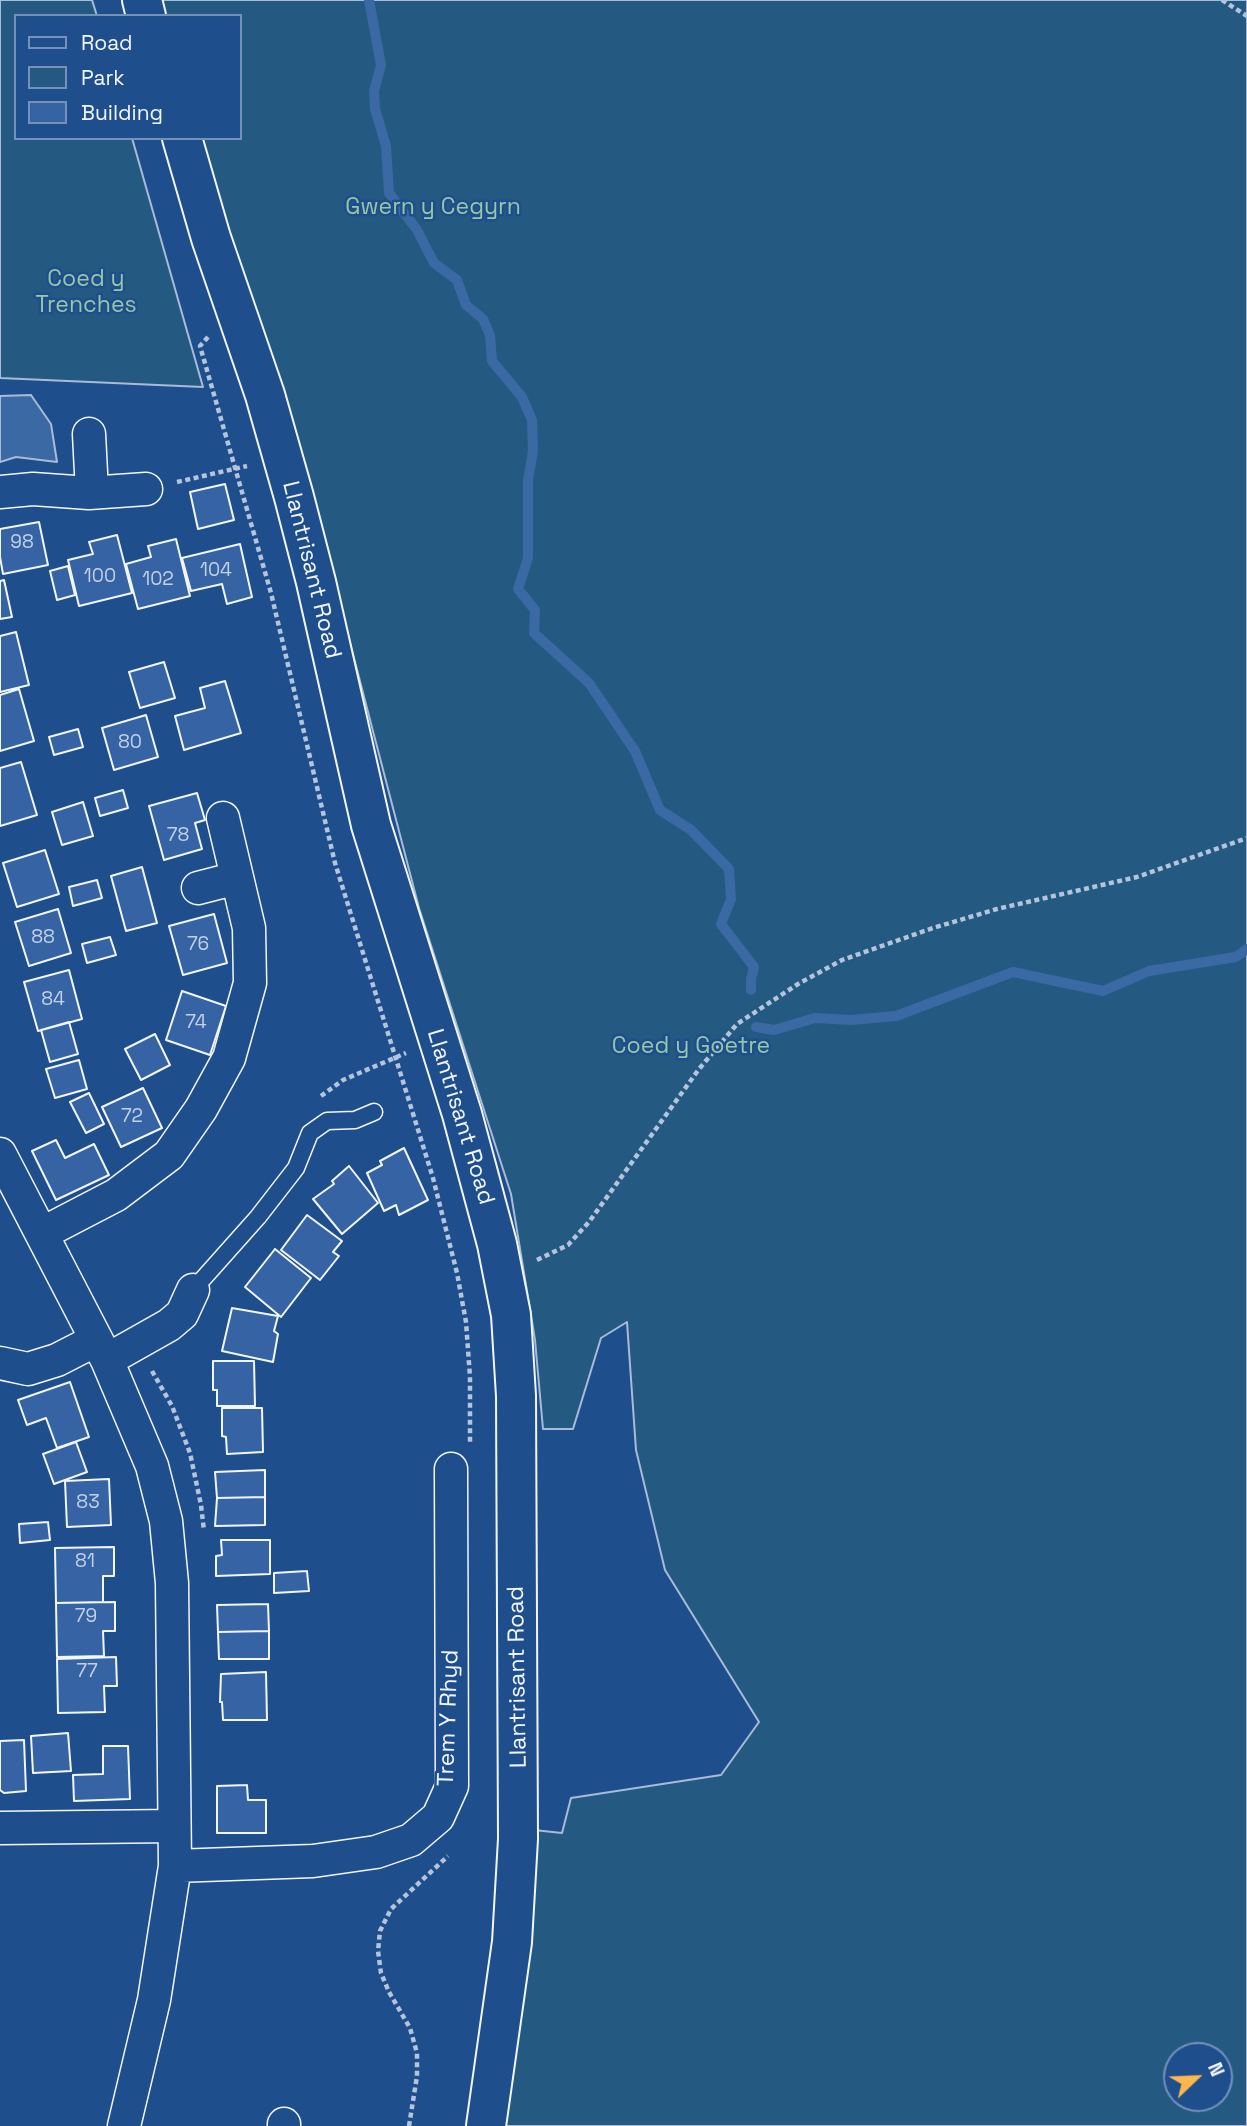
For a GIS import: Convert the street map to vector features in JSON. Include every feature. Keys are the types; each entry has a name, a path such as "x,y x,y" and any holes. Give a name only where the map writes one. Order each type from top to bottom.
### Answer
{"main road":[{"name":"Llantrisant Road","path":"183,140 211,238 265,395 294,497 371,825 461,1114 502,1267 515,1347 518,1839 512,1942 486,2126"}],"street":[{"path":"89,434 92,492"},
{"path":"0,492 33,489 92,492 146,489"},
{"path":"43,1233 116,1195 169,1155 201,1108 229,1058 250,983 249,928 223,818"},
{"path":"198,888 237,878"},
{"path":"0,1154 11,1201 43,1233 101,1350 152,1466 166,1521 172,1583 175,1866 154,2000 124,2126"},
{"path":"0,1363 29,1369 101,1350 169,1325 182,1314 193,1290"},
{"name":"Trem Y Rhyd","path":"175,1866 313,1861 376,1852 411,1840 438,1817 452,1786 460,1460"},
{"path":"0,1828 174,1826"}],"lane":[{"path":"193,1290 258,1217 296,1168 310,1133 327,1121 355,1120 374,1112"}],"path":[{"path":"1222,0 1247,16"},
{"path":"214,331 200,346 271,593 335,863 433,1178 457,1273 466,1322 470,1377 460,1460"},
{"path":"146,489 237,468"},
{"path":"502,1267 538,1259 568,1244 605,1201 699,1069 737,1024 798,984 842,960 933,928 997,909 1137,877 1247,838"},
{"path":"319,1099 343,1080 395,1056"},
{"path":"149,1366 173,1406 190,1452 204,1532"},
{"path":"409,2126 417,2076 417,2053 410,2028 381,1973 378,1951 380,1931 391,1909 450,1854"}],"green space":[{"name":"Coed y Trenches","path":"0,0 92,0 96,14 14,14 14,140 133,140 203,387 0,378"},
{"path":"152,0 1247,0 1247,2126 497,2126 534,1830 562,1833 571,1798 721,1775 759,1722 665,1570 636,1450 627,1322 601,1338 573,1429 543,1429 535,1340 511,1194 419,908 323,539 194,140 242,140 242,14 156,14"}],"shaded area":[{"path":"31,395 51,424 57,462 16,457 0,462 0,396"}],"building":[{"path":"225,484 234,520 198,529 190,492"},
{"path":"39,522 48,565 3,574 0,529"},
{"path":"117,535 132,593 79,606 68,560 93,554 89,542"},
{"path":"176,539 190,596 138,609 126,564 151,557 148,546"},
{"path":"240,544 252,597 227,604 222,584 191,591 182,558"},
{"path":"68,566 75,595 57,600 50,571"},
{"path":"4,580 12,617 0,619 0,581"},
{"path":"16,632 29,685 0,692 0,636"},
{"path":"164,662 175,698 140,708 129,672"},
{"path":"225,681 241,733 184,750 175,716 205,708 200,688"},
{"path":"19,689 34,741 0,751 0,695"},
{"path":"146,715 158,757 114,770 102,728"},
{"path":"78,729 83,747 54,755 49,737"},
{"path":"21,762 37,815 0,826 0,768"},
{"path":"123,790 128,808 100,816 95,798"},
{"path":"197,793 205,820 195,823 202,849 164,860 149,806"},
{"path":"83,802 93,836 62,845 52,812"},
{"path":"45,850 59,894 17,907 3,863"},
{"path":"142,867 157,923 126,931 111,876"},
{"path":"97,880 102,898 73,906 69,887"},
{"path":"58,909 71,953 29,966 15,922"},
{"path":"214,914 227,963 183,975 169,926"},
{"path":"110,937 116,955 87,963 82,944"},
{"path":"69,970 82,1019 38,1031 24,982"},
{"path":"182,991 226,1006 210,1055 166,1040"},
{"path":"69,1022 78,1054 50,1062 41,1030"},
{"path":"155,1034 170,1065 141,1080 125,1049"},
{"path":"79,1060 87,1089 55,1098 46,1069"},
{"path":"143,1088 162,1128 121,1147 102,1107"},
{"path":"89,1093 104,1124 86,1133 70,1102"},
{"path":"56,1140 65,1158 94,1144 109,1175 56,1200 32,1151"},
{"path":"404,1148 428,1200 399,1215 396,1205 384,1211 367,1173 382,1165 380,1161"},
{"path":"349,1166 378,1203 342,1234 313,1199 334,1184 332,1181"},
{"path":"307,1215 342,1241 333,1252 339,1256 320,1280 281,1250"},
{"path":"275,1249 311,1278 281,1317 245,1287"},
{"path":"232,1308 278,1316 274,1331 278,1334 273,1362 222,1351"},
{"path":"213,1361 254,1361 255,1406 217,1406 217,1390 213,1390"},
{"path":"70,1382 89,1437 57,1448 46,1418 27,1425 18,1400"},
{"path":"222,1408 262,1408 263,1452 227,1454 226,1437 222,1436"},
{"path":"76,1442 87,1472 54,1484 43,1454"},
{"path":"265,1470 265,1497 217,1498 215,1472"},
{"path":"109,1479 111,1525 67,1527 65,1481"},
{"path":"265,1497 265,1525 215,1526 217,1498"},
{"path":"48,1522 50,1540 20,1543 19,1524"},
{"path":"221,1540 270,1540 270,1574 216,1576 216,1556 222,1555"},
{"path":"114,1547 114,1576 103,1576 103,1602 56,1603 55,1548"},
{"path":"307,1571 309,1591 274,1593 274,1573"},
{"path":"115,1602 115,1631 103,1631 104,1656 57,1657 56,1603"},
{"path":"268,1604 269,1631 218,1632 217,1605"},
{"path":"269,1631 269,1659 219,1659 218,1632"},
{"path":"116,1657 117,1686 104,1686 105,1712 58,1713 57,1659"},
{"path":"266,1672 267,1720 223,1720 220,1702 221,1674"},
{"path":"68,1733 71,1771 33,1773 31,1736"},
{"path":"24,1740 26,1791 4,1793 0,1790 0,1741"},
{"path":"103,1746 128,1746 130,1799 74,1801 73,1775 103,1774"},
{"path":"247,1785 248,1800 266,1800 266,1833 217,1833 217,1786"}],"waterway":[{"path":"369,0 381,65 374,91 375,109 386,146 389,193 417,230 434,263 457,280 466,305 483,319 490,335 492,361 522,397 532,420 533,451 528,480 528,558 518,589 535,610 534,633 589,683 635,751 660,810 691,830 729,869 731,899 721,924 754,967 751,990"},
{"path":"756,1027 774,1030 815,1018 851,1020 896,1016 1013,972 1103,991 1149,971 1236,957 1247,949"}],"park label":[{"name":"Gwern y Cegyrn","path":"433,208"},
{"name":"Coed y Goetre","path":"691,1047"}]}
